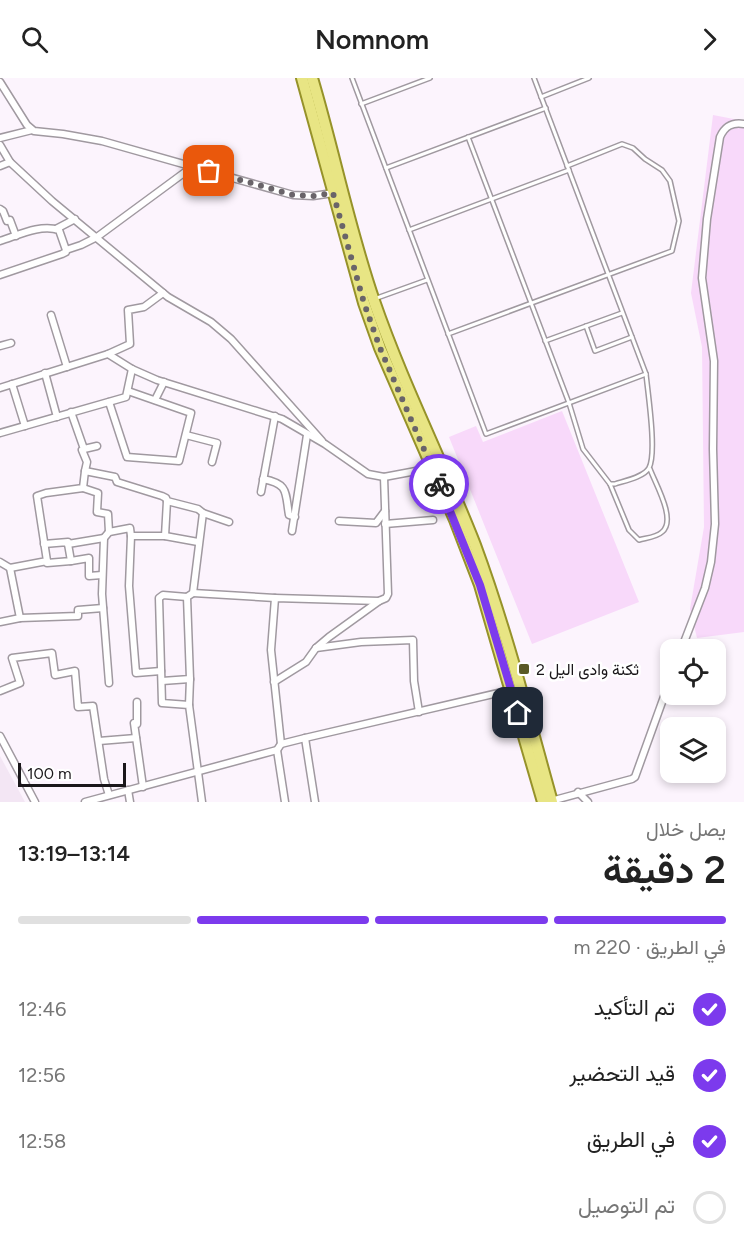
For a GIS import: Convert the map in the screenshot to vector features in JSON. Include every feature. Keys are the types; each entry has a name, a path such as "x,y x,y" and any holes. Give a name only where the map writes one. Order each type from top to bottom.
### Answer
{"main road":[{"path":"302,78 333,193 369,301 474,543 488,582 548,802"},
{"path":"312,78 380,348 455,520 516,689"}],"street":[{"path":"0,82 32,130"},
{"path":"685,639 705,588 711,562 715,524 714,361 702,278 706,219 720,137 727,126 744,124"},
{"path":"0,138 32,130 102,141 293,195 313,196 333,193"},
{"path":"0,145 10,162 52,201 163,293 211,322 231,339 325,444"},
{"path":"0,166 10,162"},
{"path":"0,275 63,254 66,250 97,237 192,166"},
{"path":"0,209 7,221 10,220 16,236"},
{"path":"0,242 33,230 56,229 75,219"},
{"path":"56,229 59,230 66,250"},
{"path":"0,388 67,368 130,344 128,310 144,307 163,293"},
{"path":"51,315 67,368"},
{"path":"0,346 11,343"},
{"path":"108,354 132,369 164,382 275,416 325,444 368,474 384,477 432,468"},
{"path":"0,433 126,397 132,369"},
{"path":"45,373 57,417"},
{"path":"155,400 164,382"},
{"path":"12,384 25,426"},
{"path":"109,402 127,457 179,461 191,413 128,391"},
{"path":"71,412 87,462 83,488"},
{"path":"261,492 275,416"},
{"path":"186,435 217,443 212,462"},
{"path":"292,531 307,435"},
{"path":"84,449 97,446"},
{"path":"85,471 115,477 117,482 162,496 167,501 198,509 203,513 230,522"},
{"path":"274,682 306,662 316,648 386,598 388,594 384,477"},
{"path":"263,479 278,482 285,489 289,515 295,517"},
{"path":"47,561 37,496 83,488 98,493 98,512 108,514 109,532"},
{"path":"165,536 167,501"},
{"path":"339,521 376,523 385,511"},
{"path":"202,802 189,705 190,595 203,513"},
{"path":"385,524 433,520"},
{"path":"110,683 102,575 104,538 109,532 130,528 129,586 136,673 161,671"},
{"path":"131,536 165,536 198,542"},
{"path":"44,544 68,542 68,544 104,538"},
{"path":"68,544 70,561"},
{"path":"0,562 10,567 89,558 89,576 102,575"},
{"path":"10,567 20,618"},
{"path":"189,705 162,703 159,598 163,595 379,601"},
{"path":"85,802 277,750 281,744 271,650 275,598"},
{"path":"0,622 20,618 78,616 78,610 103,608"},
{"path":"316,648 361,642 413,640 414,681 419,712"},
{"path":"0,691 20,683 12,658 52,653 55,675 75,671 78,707 93,706 104,779 109,795"},
{"path":"162,681 190,679"},
{"path":"281,744 516,689"},
{"path":"137,702 137,724 134,723 143,787"},
{"path":"548,802 635,777 661,705"},
{"path":"0,736 35,802"},
{"path":"99,741 136,738"},
{"path":"305,738 315,802"},
{"path":"277,750 285,802"},
{"path":"128,790 130,802"},
{"path":"578,792 588,802"}],"lane":[{"path":"352,78 486,434 646,374"},
{"path":"361,104 428,78"},
{"path":"468,137 569,403 583,449 610,484 629,530 639,540 663,532 668,524 667,512 649,468 652,434 646,374 534,78"},
{"path":"541,97 589,78"},
{"path":"386,168 546,108"},
{"path":"409,230 492,199 622,144 633,148 662,170 670,181 679,220 672,251 448,334"},
{"path":"369,301 428,280"},
{"path":"545,341 623,313"},
{"path":"586,326 595,351 632,337"},
{"path":"610,484 644,473 649,468"}],"shaded area":[{"path":"713,115 744,121 744,632 697,638 690,609 704,527 702,347 691,293"},
{"path":"562,411 639,602 532,644 449,437 476,426 483,442"},
{"path":"0,756 25,802 0,802"}],"way so far":[{"path":"209,171 293,195 313,196 333,193 364,303 380,348 439,484"}],"place":[{"name":"ثكنة وادى اليل 2","path":"524,669"}],"route":[{"path":"439,484 480,585 518,713"}]}
